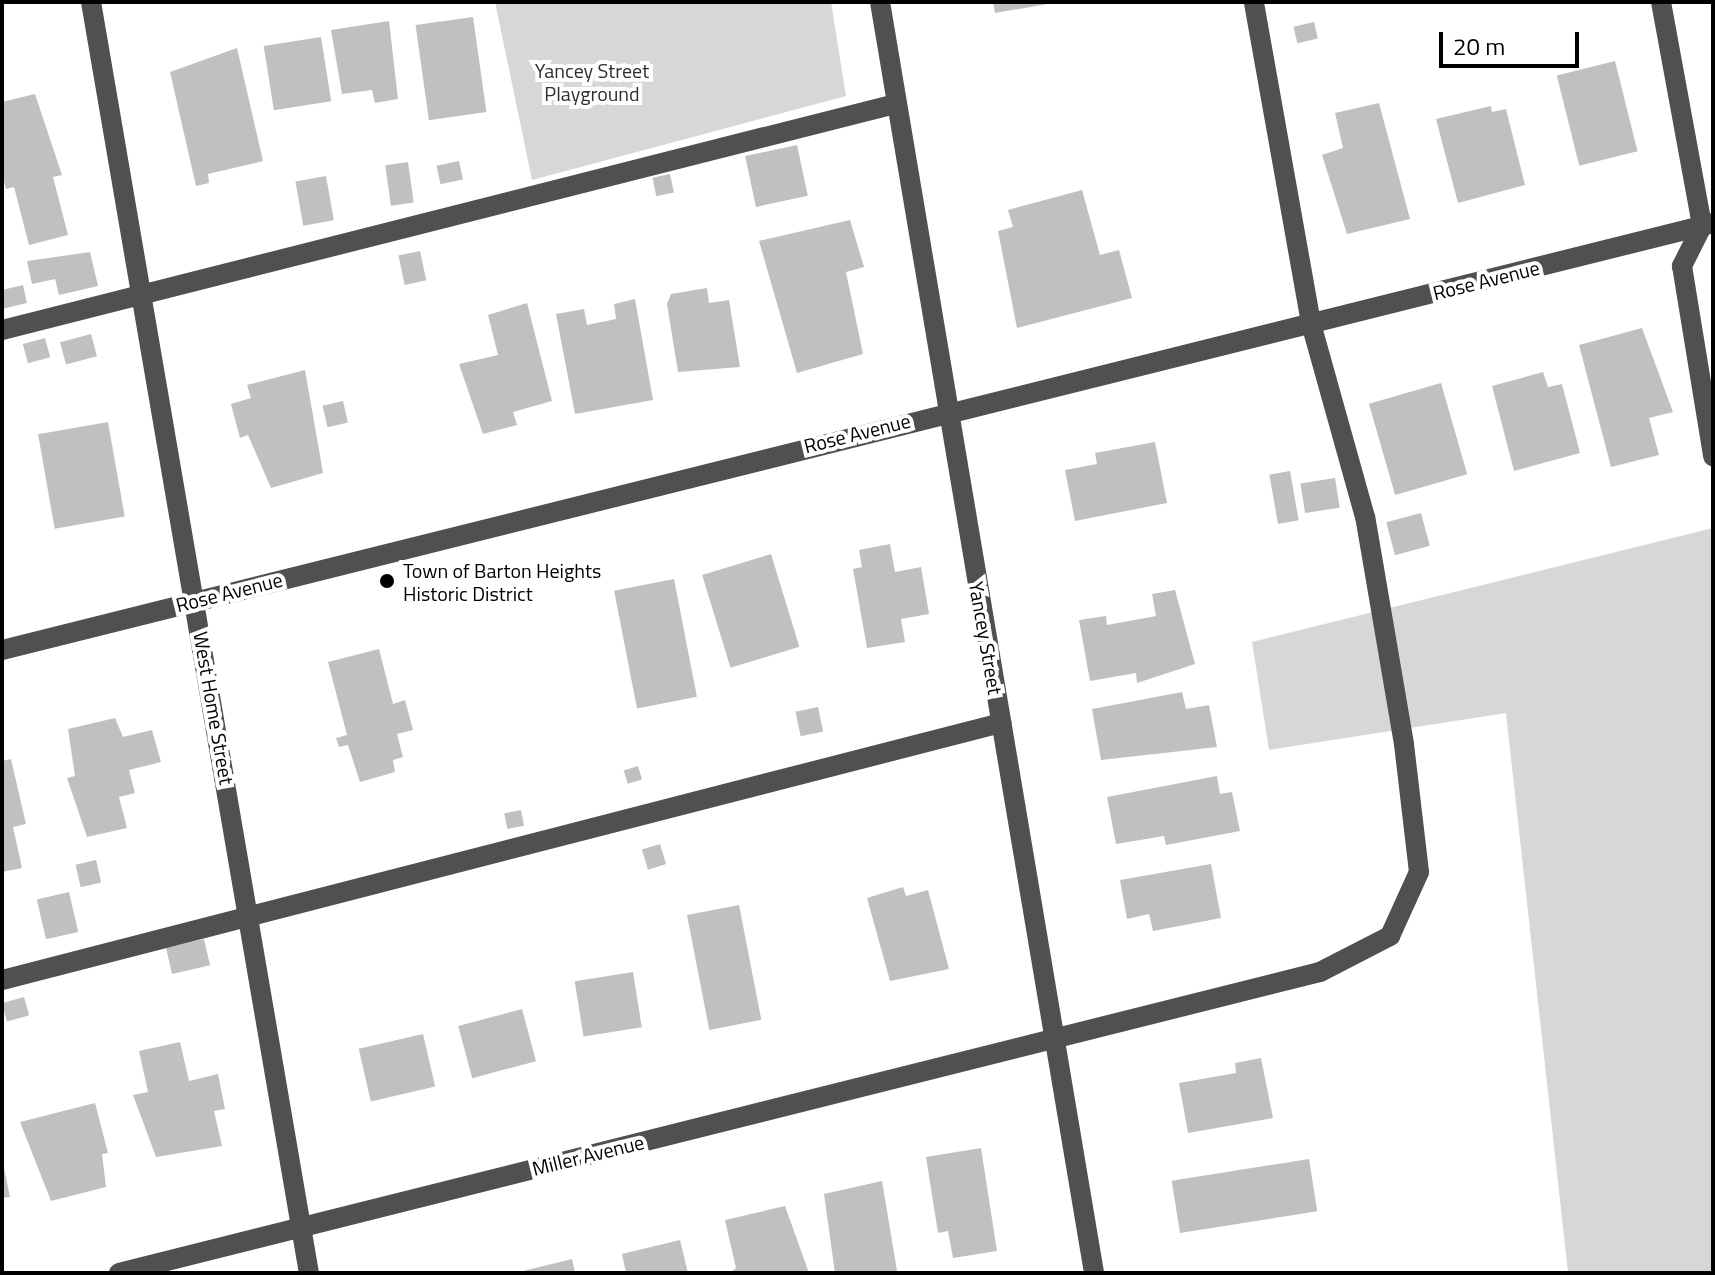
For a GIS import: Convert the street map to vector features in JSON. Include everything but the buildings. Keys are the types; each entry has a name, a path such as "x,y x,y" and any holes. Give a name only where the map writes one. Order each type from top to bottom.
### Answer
{"street":[{"name":"West Home Street","path":"91,2 309,1273"},
{"name":"Yancey Street","path":"880,2 947,414 1057,1037 1094,1273"},
{"name":"Miller Avenue","path":"119,1273 1320,972 1390,936 1419,872 1365,517 1311,323 1254,2"},
{"path":"1661,2 1707,224 1682,266 1713,456"},
{"path":"2,330 895,104"},
{"name":"Rose Avenue","path":"2,650 1707,224"},
{"path":"2,980 250,919 1001,723"}],"green space":[{"name":"Yancey Street Playground","path":"495,2 831,2 846,96 532,180"},
{"path":"1713,528 1713,1273 1568,1273 1506,713 1269,750 1252,642"}],"place":[{"name":"Town of Barton Heights Historic District","path":"387,581"}]}
